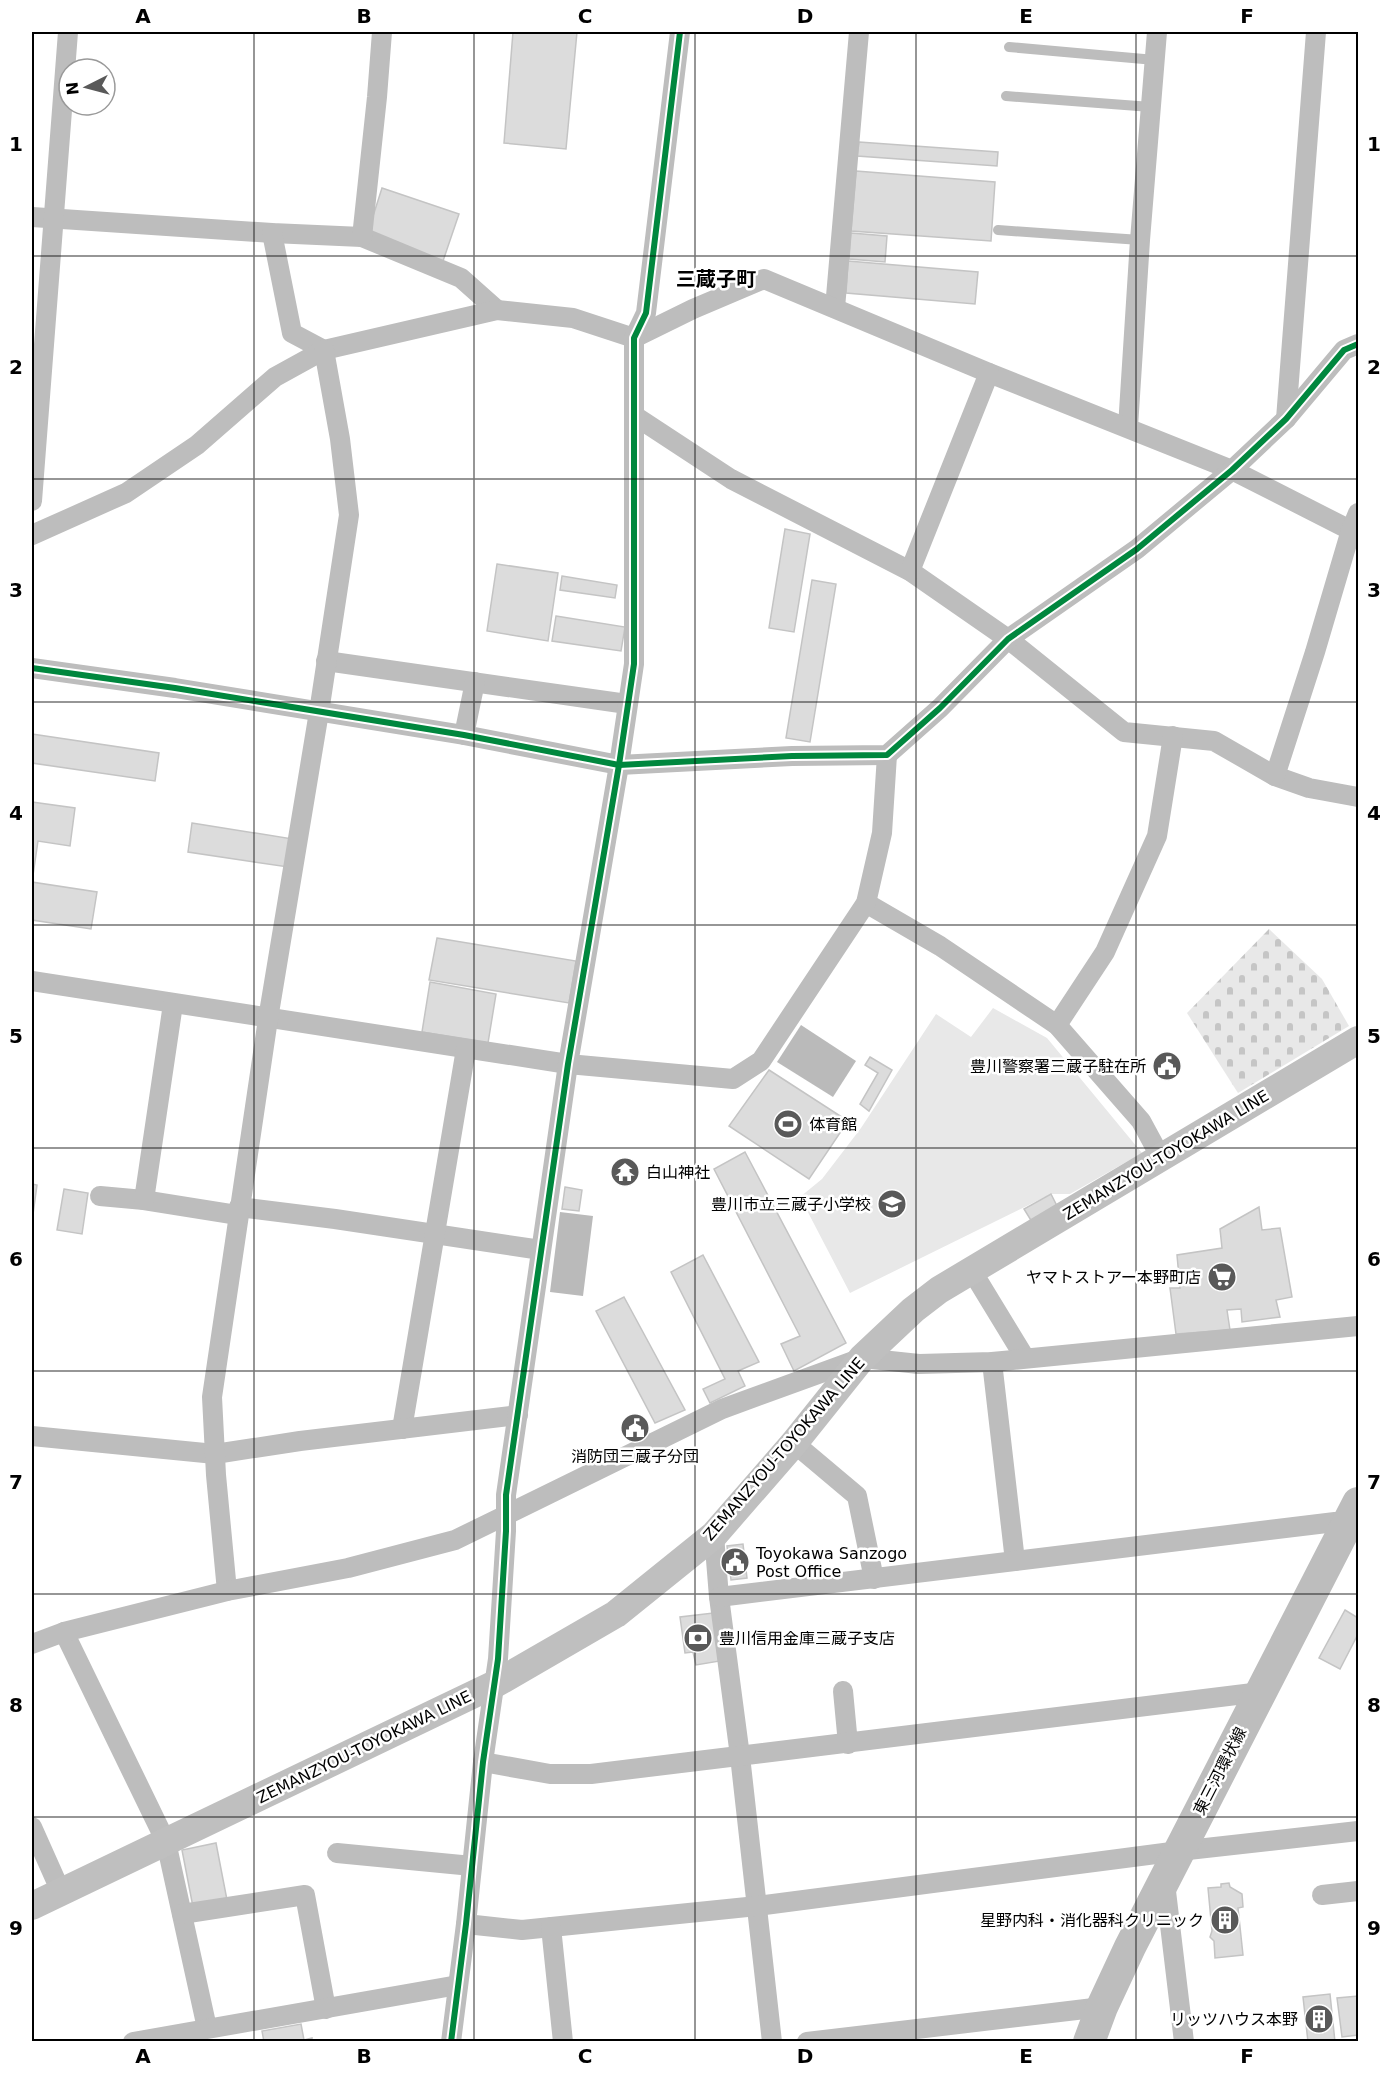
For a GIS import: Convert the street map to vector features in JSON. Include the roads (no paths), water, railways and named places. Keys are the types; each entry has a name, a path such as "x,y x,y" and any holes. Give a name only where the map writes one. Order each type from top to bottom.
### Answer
{"main road":[{"name":"ZEMANZYOU-TOYOKAWA LINE","path":"32,1906 495,1684 616,1614 714,1535 794,1443 862,1358 913,1310 939,1290 1359,1040"},
{"name":"東三河環状線","path":"1089,2042 1102,2007 1130,1947 1261,1692 1355,1517"}],"street":[{"path":"32,501 68,32"},
{"path":"362,237 382,32"},
{"path":"451,2042 483,1762 495,1684 506,1496 568,1064 634,664 634,338 646,313 680,32"},
{"path":"835,308 859,32"},
{"path":"1128,427 1157,32"},
{"path":"1286,419 1316,32"},
{"path":"32,217 362,237 461,278 497,310"},
{"path":"272,233 292,333 324,350"},
{"path":"32,535 126,493 197,445 276,377 324,350 497,310 573,318 634,338 693,309 764,279 1128,427 1356,525 1275,776"},
{"path":"32,668 175,688 464,735 619,765 792,756 887,755 940,708 1008,639 1137,549 1232,471 1286,419 1344,350 1359,344"},
{"path":"227,1591 212,1397 238,1211 349,515 340,439 324,350"},
{"path":"910,571 989,372"},
{"path":"635,416 731,479 910,571 1008,639 1124,732 1214,741 1275,776 1310,788 1359,797"},
{"path":"327,661 627,704"},
{"path":"464,735 475,682"},
{"path":"1058,1025 1105,952 1157,836 1173,736"},
{"path":"32,981 568,1064 733,1079 760,1060 866,903 882,833 887,755"},
{"path":"866,903 940,946 1058,1025 1141,1121 1161,1158"},
{"path":"144,1200 173,1004"},
{"path":"402,1429 466,1049"},
{"path":"100,1196 434,1234 541,1250"},
{"path":"972,1271 1025,1358"},
{"path":"32,1644 64,1632 227,1591 348,1568 455,1540 506,1517 722,1409 862,1358 919,1364 992,1362 1359,1326"},
{"path":"992,1362 1015,1561"},
{"path":"32,1436 215,1454 518,1415"},
{"path":"794,1443 857,1496 874,1579"},
{"path":"719,1597 1335,1522 1355,1517"},
{"path":"714,1535 719,1597 740,1756 772,2042"},
{"path":"64,1632 166,1842 207,2028"},
{"path":"843,1691 848,1743"},
{"path":"483,1762 550,1774 591,1774 1261,1692"},
{"path":"32,1827 61,1892"},
{"path":"466,1924 522,1930 757,1906 1179,1851 1359,1831"},
{"path":"337,1852 472,1866"},
{"path":"1165,1880 1184,2042"},
{"path":"1322,1895 1359,1891"},
{"path":"182,1914 305,1895 326,2009"},
{"path":"550,1927 562,2042"},
{"path":"135,2041 458,1985"},
{"path":"807,2042 1102,2007"}],"lane":[{"path":"1009,47 1155,60"},
{"path":"1006,96 1150,107"},
{"path":"998,230 1140,240"}],"place":[{"name":"豊川警察署三蔵子駐在所","path":"1167,1066"},
{"name":"体育館","path":"788,1124"},
{"name":"白山神社","path":"625,1172"},
{"name":"豊川市立三蔵子小学校","path":"892,1204"},
{"name":"ヤマトストアー本野町店","path":"1222,1277"},
{"name":"消防団三蔵子分団","path":"635,1428"},
{"name":"Toyokawa Sanzogo Post Office","path":"735,1562"},
{"name":"豊川信用金庫三蔵子支店","path":"698,1638"},
{"name":"星野内科・消化器科クリニック","path":"1225,1920"},
{"name":"リッツハウス本野","path":"1319,2019"}],"district":[{"name":"三蔵子町","path":"716,279"}]}
